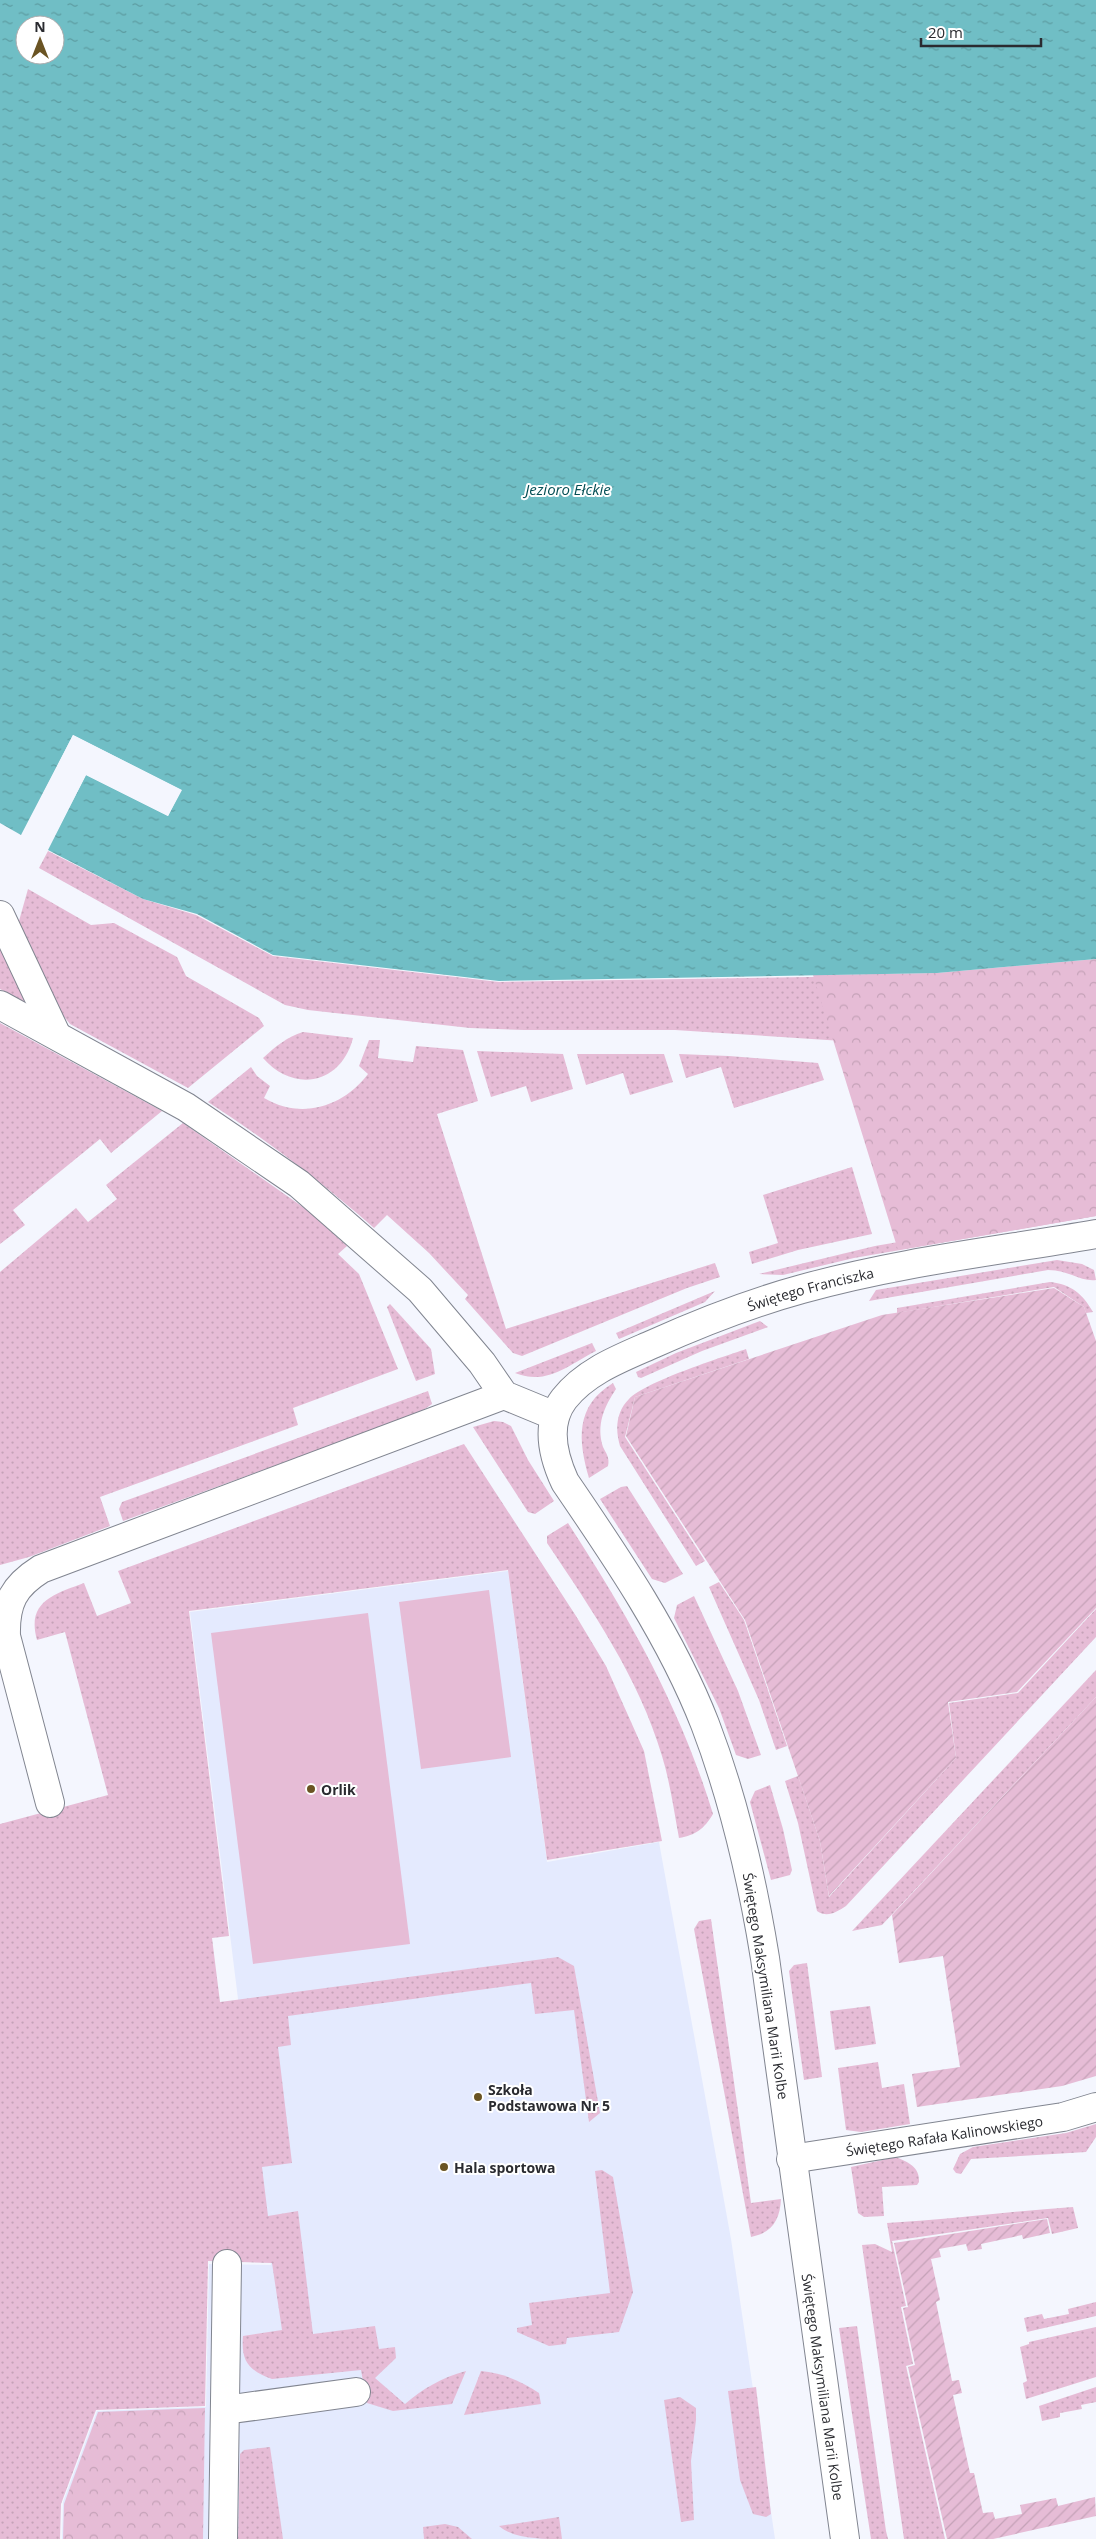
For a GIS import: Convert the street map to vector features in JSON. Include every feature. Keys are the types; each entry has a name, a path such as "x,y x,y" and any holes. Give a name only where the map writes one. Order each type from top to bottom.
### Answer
{"street":[{"path":"0,915 56,1034"},
{"path":"0,1005 186,1107 299,1184 420,1290 482,1363 504,1395 555,1416"},
{"name":"Świętego Franciszka","path":"555,1416 563,1400 573,1389 588,1377 615,1361 696,1325 750,1305 803,1289 883,1271 1096,1234"},
{"path":"50,1803 6,1636 4,1604 24,1579 41,1569 504,1395"},
{"name":"Świętego Maksymiliana Marii Kolbe","path":"555,1416 552,1438 556,1462 566,1482 647,1608 679,1667 704,1722 720,1767 742,1844 755,1900 845,2539"},
{"name":"Świętego Rafała Kalinowskiego","path":"791,2159 1063,2117 1096,2107"},
{"path":"223,2539 227,2264"},
{"path":"225,2410 356,2392"}],"shaded area":[{"name":"Szkoła Podstawowa Nr 5","path":"508,1571 547,1862 659,1842 731,2239 775,2539 62,2539 63,2502 97,2411 206,2407 209,2264 271,2265 190,1612"}],"green space":[{"path":"48,851 143,899 196,915 273,956 499,982 937,975 873,1043 675,1030 470,1028 308,1010 285,1005 39,868"},
{"path":"28,889 91,925 114,923 177,957 186,976 259,1018 264,1026 188,1088 70,1024 58,1009 20,932 19,921"},
{"path":"0,943 29,1004 0,989"},
{"path":"1096,959 1096,1216 898,1250 813,975 937,973"},
{"path":"0,1023 162,1111 111,1153 100,1139 13,1210 25,1225 0,1244"},
{"path":"303,1032 353,1038 347,1054 338,1066 327,1074 315,1079 301,1079 288,1076 275,1069 263,1058 282,1042"},
{"path":"369,1040 380,1040 378,1058 413,1062 416,1046 463,1050 478,1101 437,1114 506,1329 715,1263 720,1277 687,1288 522,1356 513,1353 465,1299 468,1295 429,1253 387,1215 374,1228 293,1162 208,1102 251,1067 257,1076 270,1086 264,1098 278,1105 307,1109 321,1107 334,1102 346,1095 368,1074 359,1066"},
{"path":"477,1051 563,1054 573,1089 531,1102 526,1086 491,1097"},
{"path":"577,1054 664,1054 673,1082 630,1095 623,1073 586,1085"},
{"path":"679,1054 818,1063 824,1080 734,1108 721,1067 686,1078"},
{"path":"183,1123 310,1212 347,1246 338,1254 359,1274 398,1369 293,1408 298,1425 100,1497 110,1526 29,1557 0,1565 0,1272 76,1208 88,1222 117,1199 106,1185"},
{"path":"852,1167 872,1234 798,1250 752,1264 749,1252 778,1243 763,1195"},
{"path":"1096,1208 1096,1216 854,1258 783,1275 759,1274 875,1246"},
{"path":"1057,1260 1082,1264 1094,1270 1096,1280 1048,1270 869,1301 876,1290"},
{"path":"1050,1282 1064,1285 1076,1291 1093,1312 1086,1313 1084,1307 1054,1287 897,1313 897,1308"},
{"path":"1054,1288 1084,1307 1096,1341 1096,1608 1017,1692 948,1702 956,1758 829,1896 820,1841 745,1620 626,1436 635,1397 882,1315"},
{"path":"715,1291 705,1302 619,1339 616,1333"},
{"path":"390,1304 431,1349 435,1374 416,1381 387,1307"},
{"path":"760,1321 768,1327 702,1351 641,1378 638,1377 636,1372 676,1353"},
{"path":"592,1343 596,1351 557,1372 537,1377 515,1373"},
{"path":"746,1349 749,1359 635,1397 625,1437 705,1561 696,1566 620,1446 617,1433 619,1415 629,1399 651,1385"},
{"path":"613,1383 616,1389 602,1416 600,1431 603,1447 608,1458 608,1466 589,1478 585,1464 582,1437 586,1413 592,1402 601,1392"},
{"path":"428,1391 432,1404 419,1413 123,1521 119,1509 122,1502"},
{"path":"494,1421 503,1422 511,1426 528,1460 554,1501 535,1514 528,1512 473,1427"},
{"path":"464,1444 576,1616 606,1666 644,1751 662,1841 547,1860 508,1570 189,1611 229,1936 212,1938 220,2002 558,1957 574,1966 600,2113 589,2122 574,2010 535,2014 531,1983 288,2016 291,2045 278,2047 292,2163 262,2167 268,2216 298,2211 313,2334 375,2326 379,2349 395,2347 396,2358 375,2378 405,2404 433,2384 466,2371 452,2404 393,2411 367,2403 361,2370 272,2379 257,2372 245,2358 243,2336 282,2330 272,2263 208,2261 205,2406 96,2410 61,2504 60,2539 0,2539 0,1824 108,1795 65,1632 37,1640 35,1627 39,1608 53,1596 84,1583 97,1616 131,1603 118,1571"},
{"path":"627,1486 683,1574 665,1583 652,1579 600,1499 621,1487"},
{"path":"568,1523 632,1628 669,1699 685,1736 713,1814 706,1824 695,1833 679,1838 670,1786 662,1756 641,1699 613,1645 547,1543 547,1536"},
{"path":"719,1582 744,1620 787,1746 776,1750 759,1700 709,1587"},
{"path":"489,1590 511,1757 421,1769 399,1602"},
{"path":"694,1596 738,1691 761,1755 748,1759 736,1755 719,1708 674,1618 677,1605"},
{"path":"1096,1609 1096,1637 846,1906 828,1914 817,1911 798,1823 785,1781 798,1776 820,1841 829,1897 956,1758 949,1703 1018,1693"},
{"name":"Orlik","path":"368,1613 410,1944 253,1964 211,1633"},
{"path":"1096,1670 1096,1697 882,1925 852,1931"},
{"path":"1096,1697 1096,2076 1062,2086 917,2107 912,2074 960,2067 943,1956 899,1963 892,1915"},
{"path":"770,1785 783,1829 792,1870 790,1875 771,1880 750,1802 755,1791"},
{"path":"711,1919 751,2203 781,2199 779,2213 774,2224 764,2232 751,2237 694,1929 699,1921"},
{"path":"807,1963 822,2077 804,2080 789,1971 794,1965"},
{"path":"870,2006 876,2044 835,2050 830,2011"},
{"path":"878,2062 882,2088 904,2084 910,2124 861,2132 846,2130 838,2068"},
{"path":"1096,2124 1096,2137 1086,2152 971,2159 961,2174 956,2173 953,2169 960,2154 973,2147 1066,2133"},
{"path":"896,2157 909,2163 918,2172 919,2182 917,2185 882,2187 884,2216 864,2217 858,2213 851,2167"},
{"path":"602,2170 613,2177 633,2292 619,2332 567,2338 566,2344 549,2346 517,2332 517,2328 532,2325 529,2303 610,2293 595,2171"},
{"path":"1073,2207 1078,2228 1052,2234 1048,2218 892,2241 906,2306 901,2307 913,2364 906,2366 945,2539 904,2539 862,2245 875,2244 892,2252 887,2223"},
{"path":"1047,2219 1050,2233 1023,2239 1022,2235 981,2244 982,2249 968,2251 966,2244 939,2249 941,2257 931,2259 940,2300 936,2302 952,2381 959,2380 962,2393 953,2395 970,2473 974,2473 983,2513 993,2512 995,2519 1022,2514 1020,2505 1056,2498 1058,2506 1095,2497 1096,2516 993,2539 947,2539 908,2367 915,2365 903,2308 908,2307 894,2243"},
{"path":"1096,2302 1096,2316 1027,2332 1024,2318 1042,2314 1044,2319 1069,2314 1068,2309"},
{"path":"857,2326 888,2539 871,2539 839,2328"},
{"path":"1096,2327 1096,2377 1026,2399 1023,2383 1027,2381 1020,2347 1029,2344 1029,2342"},
{"path":"481,2371 511,2378 525,2385 539,2393 541,2404 464,2415"},
{"path":"756,2387 771,2514 766,2517 753,2514 740,2480 728,2391"},
{"path":"1096,2387 1096,2402 1081,2405 1082,2409 1060,2413 1060,2417 1042,2421 1039,2406"},
{"path":"680,2397 696,2408 691,2461 694,2520 681,2522 664,2400"},
{"path":"205,2408 203,2539 63,2539 64,2504 98,2412"},
{"path":"270,2447 283,2539 238,2539 240,2454 244,2450"},
{"path":"559,2517 562,2539 520,2536 512,2534 499,2526"},
{"path":"445,2524 458,2527 472,2539 424,2539 423,2527"}],"water":[{"name":"Jezioro Ełckie","path":"0,0 1096,0 1096,959 937,973 499,981 273,955 197,914 143,899 48,850 86,775 168,816 182,790 73,735 21,835 0,823"}],"pier":[{"path":"73,735 181,790 168,816 86,775 46,852 45,849 85,773 167,813 179,791 74,738 21,837"}],"place":[{"name":"Orlik","path":"311,1789"},
{"name":"Szkoła Podstawowa Nr 5","path":"478,2097"},
{"name":"Hala sportowa","path":"444,2167"}]}
